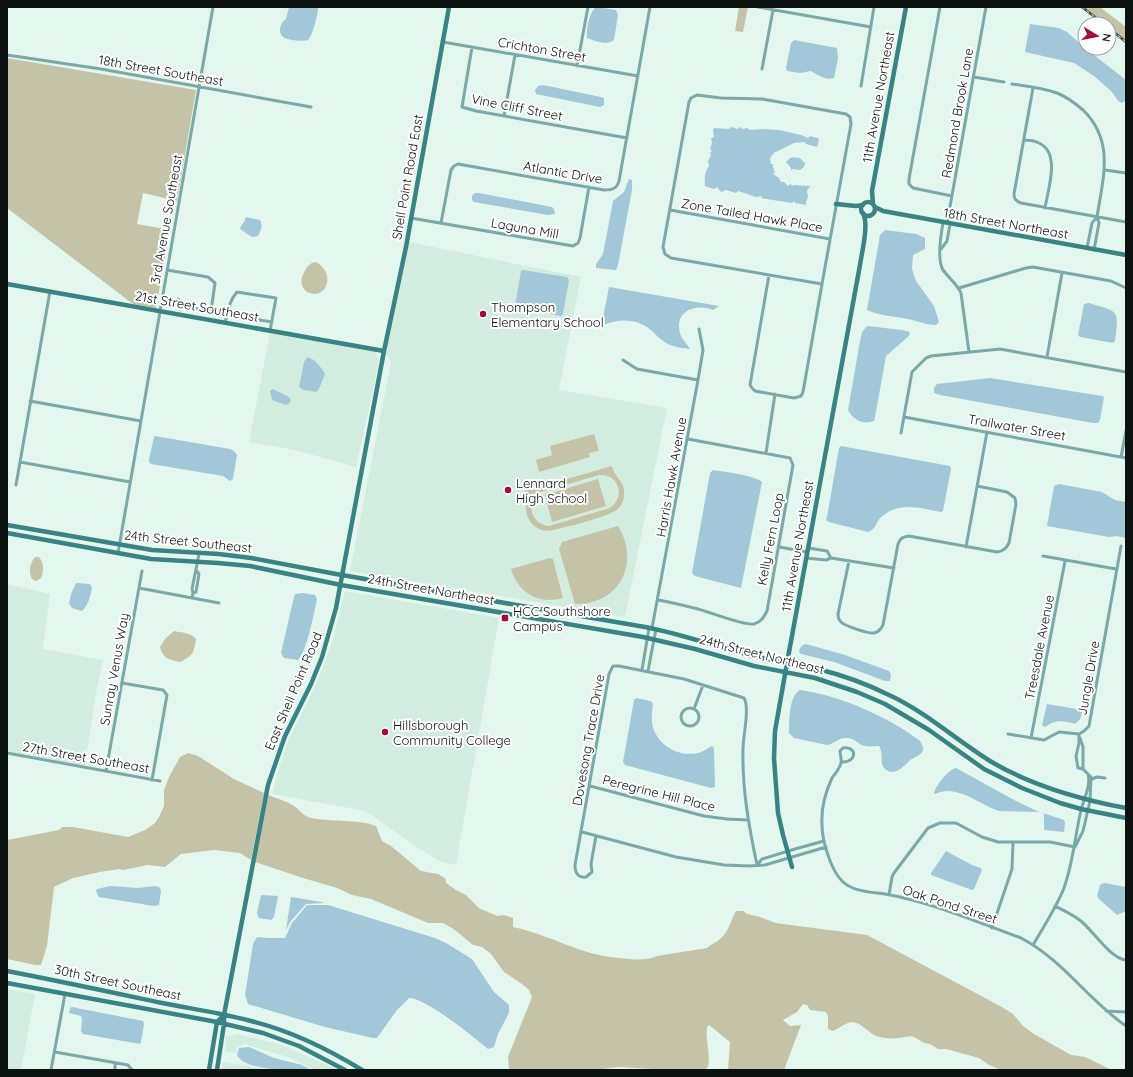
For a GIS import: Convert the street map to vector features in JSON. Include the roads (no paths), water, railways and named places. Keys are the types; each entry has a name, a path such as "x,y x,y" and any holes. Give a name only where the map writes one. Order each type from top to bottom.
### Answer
{"street":[{"name":"3rd Avenue Southeast","path":"118,553 213,7"},
{"name":"Shell Point Road East","path":"384,351 411,218 449,7"},
{"path":"577,66 588,7"},
{"name":"Atlantic Drive","path":"441,223 451,170 458,164 589,187 611,190 615,189 618,185 650,7"},
{"path":"758,7 871,28"},
{"path":"861,86 874,7"},
{"name":"11th Avenue Northeast","path":"874,206 872,190 906,7"},
{"path":"940,7 909,184 913,188 952,196"},
{"name":"Redmond Brook Lane","path":"941,249 947,241 948,236 947,223 986,7"},
{"path":"762,69 773,10"},
{"name":"Crichton Street","path":"443,42 638,76"},
{"name":"Vine Cliff Street","path":"472,47 462,107 470,110 627,138"},
{"name":"18th Street Southeast","path":"7,55 101,69 311,107"},
{"path":"504,116 515,55"},
{"path":"974,77 1004,82"},
{"path":"1012,84 1052,92 1067,97 1078,105 1098,129 1102,140 1105,170 1097,217 1099,223 1094,250"},
{"path":"1033,88 1014,198 1016,201 1045,208 1126,222"},
{"path":"769,275 750,385 756,391 794,398 801,396 803,392 851,121 848,115 762,99 721,98 697,95 691,98 689,102 663,252 668,256 822,284"},
{"path":"1024,140 1040,143 1049,152 1052,158 1045,208"},
{"path":"1105,170 1126,173"},
{"name":"Laguna Mill","path":"411,218 573,246 578,243 580,238 589,187"},
{"name":"11th Avenue Northeast","path":"864,204 872,190"},
{"path":"836,204 851,206 869,202 874,206 872,214 866,216 851,206"},
{"path":"862,212 864,204"},
{"name":"18th Street Northeast","path":"874,206 883,211 1126,256"},
{"name":"Zone Tailed Hawk Place","path":"670,210 830,239"},
{"name":"18th Street Northeast","path":"872,214 883,211"},
{"name":"11th Avenue Northeast","path":"792,867 778,813 774,758 776,731 786,663 860,265 865,228 865,219 862,212"},
{"name":"11th Avenue Northeast","path":"865,228 872,214"},
{"path":"1087,248 1092,223 1097,217"},
{"name":"Redmond Brook Lane","path":"947,223 941,234 940,260 941,265 959,288 963,298 969,352"},
{"path":"941,234 948,236"},
{"path":"959,288 1033,267 1111,282 1126,288"},
{"path":"167,270 208,277 215,283 211,311 184,307"},
{"path":"1047,358 1062,273"},
{"name":"21st Street Southeast","path":"7,284 384,351"},
{"path":"16,485 50,291"},
{"path":"225,323 229,306 233,296 237,292 276,298 270,330"},
{"path":"178,299 184,307 183,315"},
{"path":"254,319 272,322"},
{"name":"Harris Hawk Avenue","path":"653,628 703,350 699,328"},
{"path":"901,433 911,374 926,358 931,356 1000,349 1126,372"},
{"name":"East Shell Point Road","path":"217,1070 224,1015 268,785 285,736 311,684 322,657 332,623 341,585 384,351"},
{"path":"623,360 637,369 698,380"},
{"path":"766,453 775,394"},
{"path":"30,401 141,421"},
{"name":"Trailwater Street","path":"904,416 1126,458"},
{"path":"1121,457 1126,431"},
{"path":"966,547 987,432"},
{"name":"Kelly Fern Loop","path":"658,600 695,608 744,623 754,624 763,618 767,611 779,547 794,466 790,458 688,439"},
{"path":"20,462 130,482"},
{"path":"849,561 838,617 840,622 872,633 879,631 882,627 898,544 904,537 909,536 996,552 1003,550 1009,543 1016,504 1012,494 977,486"},
{"name":"24th Street Southeast","path":"7,525 152,550 219,554 251,558 342,575"},
{"name":"24th Street Southeast","path":"7,533 152,559 250,566 341,585"},
{"name":"Jungle Drive","path":"1008,734 1044,740 1059,732 1079,734 1088,728 1121,546"},
{"path":"779,547 807,552 826,560 831,558 894,568"},
{"path":"807,552 827,551 831,558"},
{"path":"192,598 193,593 196,592 199,574 196,570 199,554"},
{"path":"1043,556 1116,569"},
{"name":"Treesdale Avenue","path":"1031,738 1065,561"},
{"name":"Sunray Venus Way","path":"106,771 142,571"},
{"name":"24th Street Northeast","path":"342,575 653,628 755,656 841,675 889,695 912,707 974,750 1004,768 1042,786 1084,800 1126,808"},
{"name":"24th Street Northeast","path":"341,585 654,639 754,666 839,685 885,704 929,730 984,769 1022,788 1060,803 1126,818"},
{"path":"139,588 219,603"},
{"path":"642,670 648,638 653,628"},
{"path":"648,671 654,639 653,628"},
{"name":"Dovesong Trace Drive","path":"596,836 591,864 592,872 586,877 582,878 575,871 610,670 613,666 619,666 648,671 684,679 740,696 746,701 747,706 742,748 744,792 757,865"},
{"path":"122,683 163,690 167,696 152,780"},
{"path":"694,709 702,685"},
{"path":"685,709 694,709 698,713 697,722 693,725 687,726 681,719 681,713 685,709"},
{"path":"1079,734 1084,747 1083,769"},
{"path":"1033,945 1055,906 1063,888 1075,847 1083,831 1090,801 1092,779 1083,769 1078,768 1076,763 1079,734"},
{"name":"Oak Pond Street","path":"841,762 851,761 854,754 852,749 848,747 843,748 840,751 841,762 827,789 824,801 822,825 826,847 836,874 843,882 850,887 857,889 916,901 1021,938 1033,945 1063,968 1106,1011 1126,1026"},
{"name":"27th Street Southeast","path":"7,753 160,781"},
{"path":"1075,847 1076,831 1088,786 1088,774"},
{"path":"1092,779 1097,777 1104,778"},
{"name":"Peregrine Hill Place","path":"590,786 704,816 748,820"},
{"path":"889,895 894,873 928,828 940,823 956,823 988,840 998,842 1050,842 1075,847"},
{"path":"582,832 676,858 724,865 765,865 826,847"},
{"path":"757,865 762,860 824,841"},
{"path":"992,928 1012,869 1013,842"},
{"path":"1055,906 1070,913 1082,922 1116,957 1126,960"},
{"name":"30th Street Southeast","path":"7,971 252,1021 284,1031 340,1056 362,1070"},
{"name":"30th Street Southeast","path":"7,983 218,1022 263,1032 298,1046 345,1070"},
{"path":"51,1070 65,994"},
{"path":"1106,1011 1126,1012"},
{"path":"209,1070 218,1022 224,1015"},
{"path":"55,1052 128,1065 132,1070"},
{"path":"115,1063 115,1070"}],"water":[{"path":"289,7 318,7 312,34 308,40 292,40 281,35 280,27 286,19"},
{"path":"596,7 616,10 618,15 614,40 611,42 601,42 587,38 588,21"},
{"path":"1030,24 1059,28 1067,32 1077,41 1077,56 1095,56 1126,80 1126,100 1122,103 1118,101 1112,92 1094,76 1074,63 1025,52"},
{"path":"794,40 837,48 838,58 834,78 825,78 811,71 800,73 787,71 786,68 791,43"},
{"path":"543,85 601,97 604,98 604,105 600,107 536,94 535,90 538,86"},
{"path":"731,127 738,129 740,127 743,129 747,128 750,130 779,130 808,138 810,136 818,138 819,140 817,147 806,144 805,142 794,143 773,152 775,153 770,159 775,172 773,174 779,178 781,182 784,182 788,186 790,184 793,186 810,186 807,191 808,197 806,205 795,203 794,201 792,203 761,198 762,196 756,197 738,191 736,193 726,190 721,192 717,187 714,189 705,186 705,175 709,166 708,161 711,155 710,153 712,151 710,149 712,143 711,138 714,137 713,130 714,128 729,129"},
{"path":"790,158 800,158 805,163 804,167 800,170 791,170 786,162"},
{"path":"629,179 632,180 632,190 618,265 616,270 596,268 596,264 603,254 613,201 624,192"},
{"path":"475,193 552,207 555,214 548,215 474,202 472,200 472,196"},
{"path":"246,217 260,220 261,228 258,236 252,237 240,229"},
{"path":"885,230 916,234 925,238 925,249 913,255 912,269 916,281 934,306 939,322 936,325 882,315 867,310 880,235"},
{"path":"523,270 567,277 569,280 563,314 561,316 516,308 515,306 521,271"},
{"path":"609,287 719,306 713,310 706,308 694,308 683,314 679,325 680,333 690,349 681,348 666,343 646,326 634,322 616,321 604,325 602,323"},
{"path":"1089,303 1106,308 1115,313 1117,323 1115,341 1113,343 1080,337 1078,335 1084,304"},
{"path":"867,326 910,332 909,336 886,356 874,421 862,422 850,414 848,410 862,332"},
{"path":"307,357 315,361 325,374 319,389 316,392 304,390 299,387 304,362"},
{"path":"990,378 1102,396 1104,397 1100,420 1098,423 1093,423 934,393 934,388 937,384"},
{"path":"273,389 289,397 291,400 289,404 286,405 272,400 270,391"},
{"path":"155,436 230,449 234,451 237,455 233,479 230,481 223,476 151,464 149,459"},
{"path":"841,446 950,466 951,469 943,511 941,512 909,507 894,509 880,518 874,528 868,532 829,522 826,520 839,448"},
{"path":"713,470 753,477 762,482 741,588 695,576 692,573 710,473"},
{"path":"1059,484 1102,492 1115,500 1126,502 1126,538 1117,536 1109,537 1047,526 1054,486"},
{"path":"76,583 90,584 92,587 89,600 82,611 72,608 69,604 71,594"},
{"path":"303,593 315,595 317,599 307,640 298,660 284,658 281,653 294,597 295,594"},
{"path":"806,644 845,655 889,671 891,674 890,681 885,681 834,662 801,654 799,652 800,648"},
{"path":"800,690 831,697 863,708 908,732 920,741 923,751 901,768 895,772 892,772 883,767 879,746 865,746 848,738 840,739 827,745 794,738 789,733 790,709 796,693"},
{"path":"636,698 653,703 653,728 660,740 671,749 677,752 691,754 704,751 712,746 714,748 715,787 711,788 625,765 623,762 634,700"},
{"path":"1047,704 1077,709 1082,711 1081,717 1075,724 1060,721 1045,727 1042,725"},
{"path":"956,768 1016,801 1040,812 999,811 959,793 943,791 935,794 934,793 937,786 943,778"},
{"path":"1044,813 1064,820 1064,832 1045,830"},
{"path":"946,851 972,865 981,868 982,870 974,889 972,890 931,875"},
{"path":"1104,883 1126,887 1126,911 1117,915 1099,899 1097,896 1100,885"},
{"path":"110,886 138,888 159,887 161,890 159,905 154,906 99,897 96,891 97,889"},
{"path":"261,895 278,896 274,917 271,920 259,918 257,913"},
{"path":"291,897 325,903 306,904 290,922 286,930"},
{"path":"307,905 328,905 435,938 472,959 494,992 509,1005 509,1013 498,1034 494,1047 488,1049 438,1011 417,1000 409,998 397,1010 377,1038 325,1027 248,1004 245,995 253,944 257,937 285,938 292,923"},
{"path":"72,1007 143,1021 144,1024 140,1044 83,1034 81,1031 81,1016 69,1013 70,1008"},
{"path":"249,1047 274,1058 302,1065 311,1070 282,1070 250,1065 242,1061 237,1055 239,1048"}],"railway":[{"path":"1082,7 1094,16"},
{"path":"1117,35 1126,42"}],"place":[{"name":"Thompson Elementary School","path":"483,314"},
{"name":"Lennard High School","path":"508,490"},
{"name":"HCC Southshore Campus","path":"505,618"},
{"name":"Hillsborough Community College","path":"385,732"}]}
